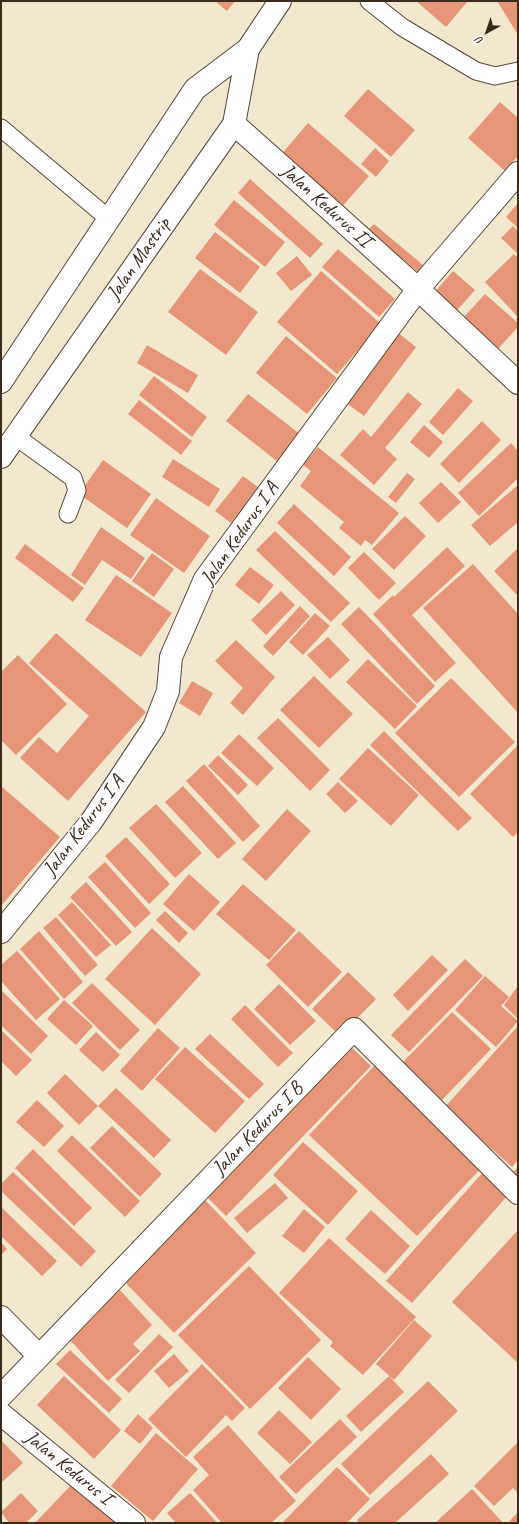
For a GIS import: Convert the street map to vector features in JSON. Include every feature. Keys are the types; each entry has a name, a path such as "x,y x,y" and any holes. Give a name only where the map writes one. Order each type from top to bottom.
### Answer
{"street":[{"name":"Jalan Mastrip","path":"1,382 195,89 248,49 280,1"},
{"name":"Jalan Mastrip","path":"1,457 234,124 248,49"},
{"name":"Jalan Kedurus II","path":"234,124 418,289 518,383"},
{"path":"418,289 518,173"},
{"name":"Jalan Kedurus I A","path":"1,932 91,822 154,727 168,691 171,656 205,579 418,289"},
{"name":"Jalan Kedurus I B","path":"1,1396 354,1029 518,1193"},
{"path":"1,1317 39,1356"},
{"name":"Jalan Kedurus I","path":"1,1414 134,1523"}],"lane":[{"path":"369,1 402,26 476,72 495,76 518,71"},
{"path":"1,128 109,219"},
{"path":"15,436 73,478 77,490 68,514"}],"building":[{"path":"215,1 235,1 227,11"},
{"path":"416,1 468,1 446,27"},
{"path":"497,1 518,1 518,35"},
{"path":"368,89 415,130 391,157 344,116"},
{"path":"500,102 518,118 518,156 505,171 468,138"},
{"path":"308,123 369,176 340,209 280,156"},
{"path":"375,148 389,161 376,177 361,164"},
{"path":"250,179 323,244 310,258 238,193"},
{"path":"234,200 285,242 265,267 214,225"},
{"path":"518,203 518,228 506,217"},
{"path":"374,224 423,265 418,272 368,230"},
{"path":"513,226 518,231 518,254 501,238"},
{"path":"215,232 260,267 240,293 195,258"},
{"path":"338,249 395,299 379,317 322,267"},
{"path":"514,254 518,258 518,317 485,282"},
{"path":"297,256 312,275 291,291 276,273"},
{"path":"200,269 258,312 226,355 168,312"},
{"path":"321,271 381,324 337,374 277,322"},
{"path":"453,271 475,290 453,315 431,296"},
{"path":"485,294 518,323 518,327 497,350 462,319"},
{"path":"397,332 416,347 364,416 345,402"},
{"path":"286,336 337,378 307,414 256,373"},
{"path":"147,345 198,375 188,393 137,363"},
{"path":"154,376 207,417 192,437 139,395"},
{"path":"458,388 473,401 443,435 429,422"},
{"path":"408,392 422,404 385,448 397,459 374,485 340,455 363,429 371,437"},
{"path":"248,394 300,434 278,462 226,421"},
{"path":"139,400 192,441 181,455 128,414"},
{"path":"482,421 501,440 459,483 440,464"},
{"path":"424,425 443,442 429,458 410,442"},
{"path":"511,443 518,451 518,478 479,516 458,493"},
{"path":"318,447 399,513 372,545 365,540 361,546 339,528 344,522 300,486 311,471 303,465"},
{"path":"173,459 220,489 209,507 162,477"},
{"path":"103,460 151,494 127,528 79,494"},
{"path":"407,473 415,479 396,503 388,497"},
{"path":"243,476 259,488 231,523 215,511"},
{"path":"441,482 461,502 438,523 419,503"},
{"path":"518,485 518,522 490,546 471,525"},
{"path":"156,498 210,536 184,573 130,535"},
{"path":"294,504 351,557 334,576 277,523"},
{"path":"405,516 426,536 394,570 372,549"},
{"path":"101,527 145,558 131,579 102,560 85,585 71,575"},
{"path":"275,531 350,603 331,622 256,550"},
{"path":"25,544 84,588 73,602 15,558"},
{"path":"447,547 465,566 412,615 456,663 435,682 373,614 393,595 394,597"},
{"path":"518,548 518,596 494,571"},
{"path":"364,552 396,583 379,600 348,568"},
{"path":"152,553 174,569 154,597 132,581"},
{"path":"473,564 518,614 518,713 423,608"},
{"path":"250,567 274,585 259,604 235,585"},
{"path":"116,575 172,613 141,657 85,620"},
{"path":"281,591 295,605 266,635 251,620"},
{"path":"300,606 310,616 273,656 263,646"},
{"path":"359,607 435,686 417,704 341,624"},
{"path":"315,613 330,626 303,655 289,642"},
{"path":"56,633 146,712 68,801 20,758 39,737 57,753 89,716 29,663"},
{"path":"328,637 350,660 330,679 307,655"},
{"path":"236,640 275,677 243,715 230,703 243,688 215,661"},
{"path":"18,655 67,704 16,755 1,740 1,672"},
{"path":"368,659 417,706 395,729 346,682"},
{"path":"314,676 353,714 319,748 280,710"},
{"path":"451,678 515,742 459,797 395,733"},
{"path":"192,681 213,693 200,716 179,703"},
{"path":"278,718 330,770 310,791 257,738"},
{"path":"384,731 472,818 458,831 370,745"},
{"path":"239,734 274,768 257,786 221,753"},
{"path":"518,745 518,832 513,837 470,794"},
{"path":"368,748 419,795 391,826 339,779"},
{"path":"218,755 248,785 238,795 208,766"},
{"path":"204,764 260,826 243,842 186,781"},
{"path":"338,782 358,801 345,813 326,794"},
{"path":"1,786 60,837 1,906"},
{"path":"183,786 236,843 218,859 165,802"},
{"path":"156,804 202,853 175,878 129,828"},
{"path":"287,809 311,831 266,881 242,859"},
{"path":"126,837 170,884 149,904 105,856"},
{"path":"105,862 151,913 135,928 88,877"},
{"path":"189,874 220,902 194,931 163,904"},
{"path":"86,882 132,932 116,946 70,897"},
{"path":"243,884 296,930 269,960 216,914"},
{"path":"72,902 111,945 96,957 58,915"},
{"path":"165,911 188,933 179,943 156,920"},
{"path":"56,917 98,965 85,976 43,928"},
{"path":"152,928 201,974 155,1025 105,979"},
{"path":"39,931 83,982 64,999 20,949"},
{"path":"299,931 342,972 308,1007 266,965"},
{"path":"17,951 60,999 36,1020 1,981 1,965"},
{"path":"432,955 448,970 408,1011 393,995"},
{"path":"465,959 483,976 409,1052 391,1035"},
{"path":"348,972 376,999 340,1036 312,1009"},
{"path":"485,976 509,997 501,1006 518,1021 496,1047 455,1010"},
{"path":"92,983 140,1030 120,1050 72,1003"},
{"path":"279,984 316,1021 290,1045 254,1009"},
{"path":"518,986 518,1019 504,1005"},
{"path":"1,990 48,1036 31,1054 1,1025"},
{"path":"64,1000 93,1026 76,1045 47,1019"},
{"path":"245,1005 293,1053 278,1067 231,1019"},
{"path":"452,1012 491,1049 442,1100 403,1062"},
{"path":"517,1027 518,1160 512,1167 445,1107"},
{"path":"158,1028 180,1048 142,1091 120,1071"},
{"path":"1,1030 32,1060 16,1076 1,1061"},
{"path":"96,1032 120,1055 103,1072 79,1050"},
{"path":"210,1034 264,1084 249,1099 195,1049"},
{"path":"347,1043 371,1066 226,1216 202,1192"},
{"path":"185,1047 245,1101 215,1133 155,1079"},
{"path":"375,1065 483,1166 417,1236 309,1135"},
{"path":"65,1074 98,1106 79,1125 47,1093"},
{"path":"116,1088 171,1140 154,1158 98,1106"},
{"path":"37,1100 64,1126 44,1147 16,1122"},
{"path":"112,1126 162,1174 140,1197 90,1148"},
{"path":"72,1135 140,1201 125,1217 57,1151"},
{"path":"303,1142 358,1191 328,1225 273,1175"},
{"path":"33,1149 92,1208 74,1226 15,1168"},
{"path":"518,1167 518,1179 512,1173"},
{"path":"485,1170 510,1193 412,1303 386,1281"},
{"path":"13,1172 96,1251 81,1267 1,1191 1,1184"},
{"path":"275,1183 288,1198 247,1233 234,1218"},
{"path":"205,1200 256,1253 174,1333 122,1279"},
{"path":"1,1207 57,1261 42,1276 1,1236"},
{"path":"304,1209 325,1227 304,1253 282,1236"},
{"path":"371,1210 410,1246 385,1274 345,1239"},
{"path":"518,1230 518,1363 452,1302"},
{"path":"329,1238 416,1317 363,1375 330,1346 333,1342 279,1293"},
{"path":"1,1242 7,1249 1,1255"},
{"path":"249,1266 321,1340 250,1409 178,1335"},
{"path":"119,1289 152,1325 133,1344 140,1351 108,1381 67,1337"},
{"path":"414,1320 432,1336 394,1380 376,1364"},
{"path":"159,1334 173,1347 129,1393 115,1380"},
{"path":"70,1350 122,1399 109,1413 56,1364"},
{"path":"174,1354 189,1371 169,1388 154,1371"},
{"path":"308,1357 341,1389 311,1420 278,1388"},
{"path":"202,1364 245,1408 232,1421 226,1415 186,1457 148,1419"},
{"path":"64,1376 121,1430 94,1459 37,1405"},
{"path":"389,1376 404,1392 361,1432 346,1416"},
{"path":"428,1381 458,1411 370,1495 341,1464"},
{"path":"279,1410 312,1442 290,1464 257,1433"},
{"path":"138,1414 153,1428 140,1444 124,1431"},
{"path":"340,1419 357,1437 296,1494 279,1477"},
{"path":"228,1425 296,1501 271,1523 222,1523 193,1490 209,1475 193,1457"},
{"path":"156,1433 198,1469 153,1521 111,1486"},
{"path":"1,1440 23,1463 1,1483"},
{"path":"518,1442 518,1493 513,1488 494,1506 474,1486"},
{"path":"431,1454 449,1474 395,1523 359,1523 357,1520"},
{"path":"337,1467 370,1499 347,1523 282,1523"},
{"path":"73,1483 92,1501 115,1523 35,1523"},
{"path":"472,1489 503,1523 435,1523"},
{"path":"21,1493 38,1511 26,1523 9,1523 1,1512"},
{"path":"190,1493 217,1523 176,1523 167,1513"},
{"path":"518,1512 518,1523 508,1523"}]}
